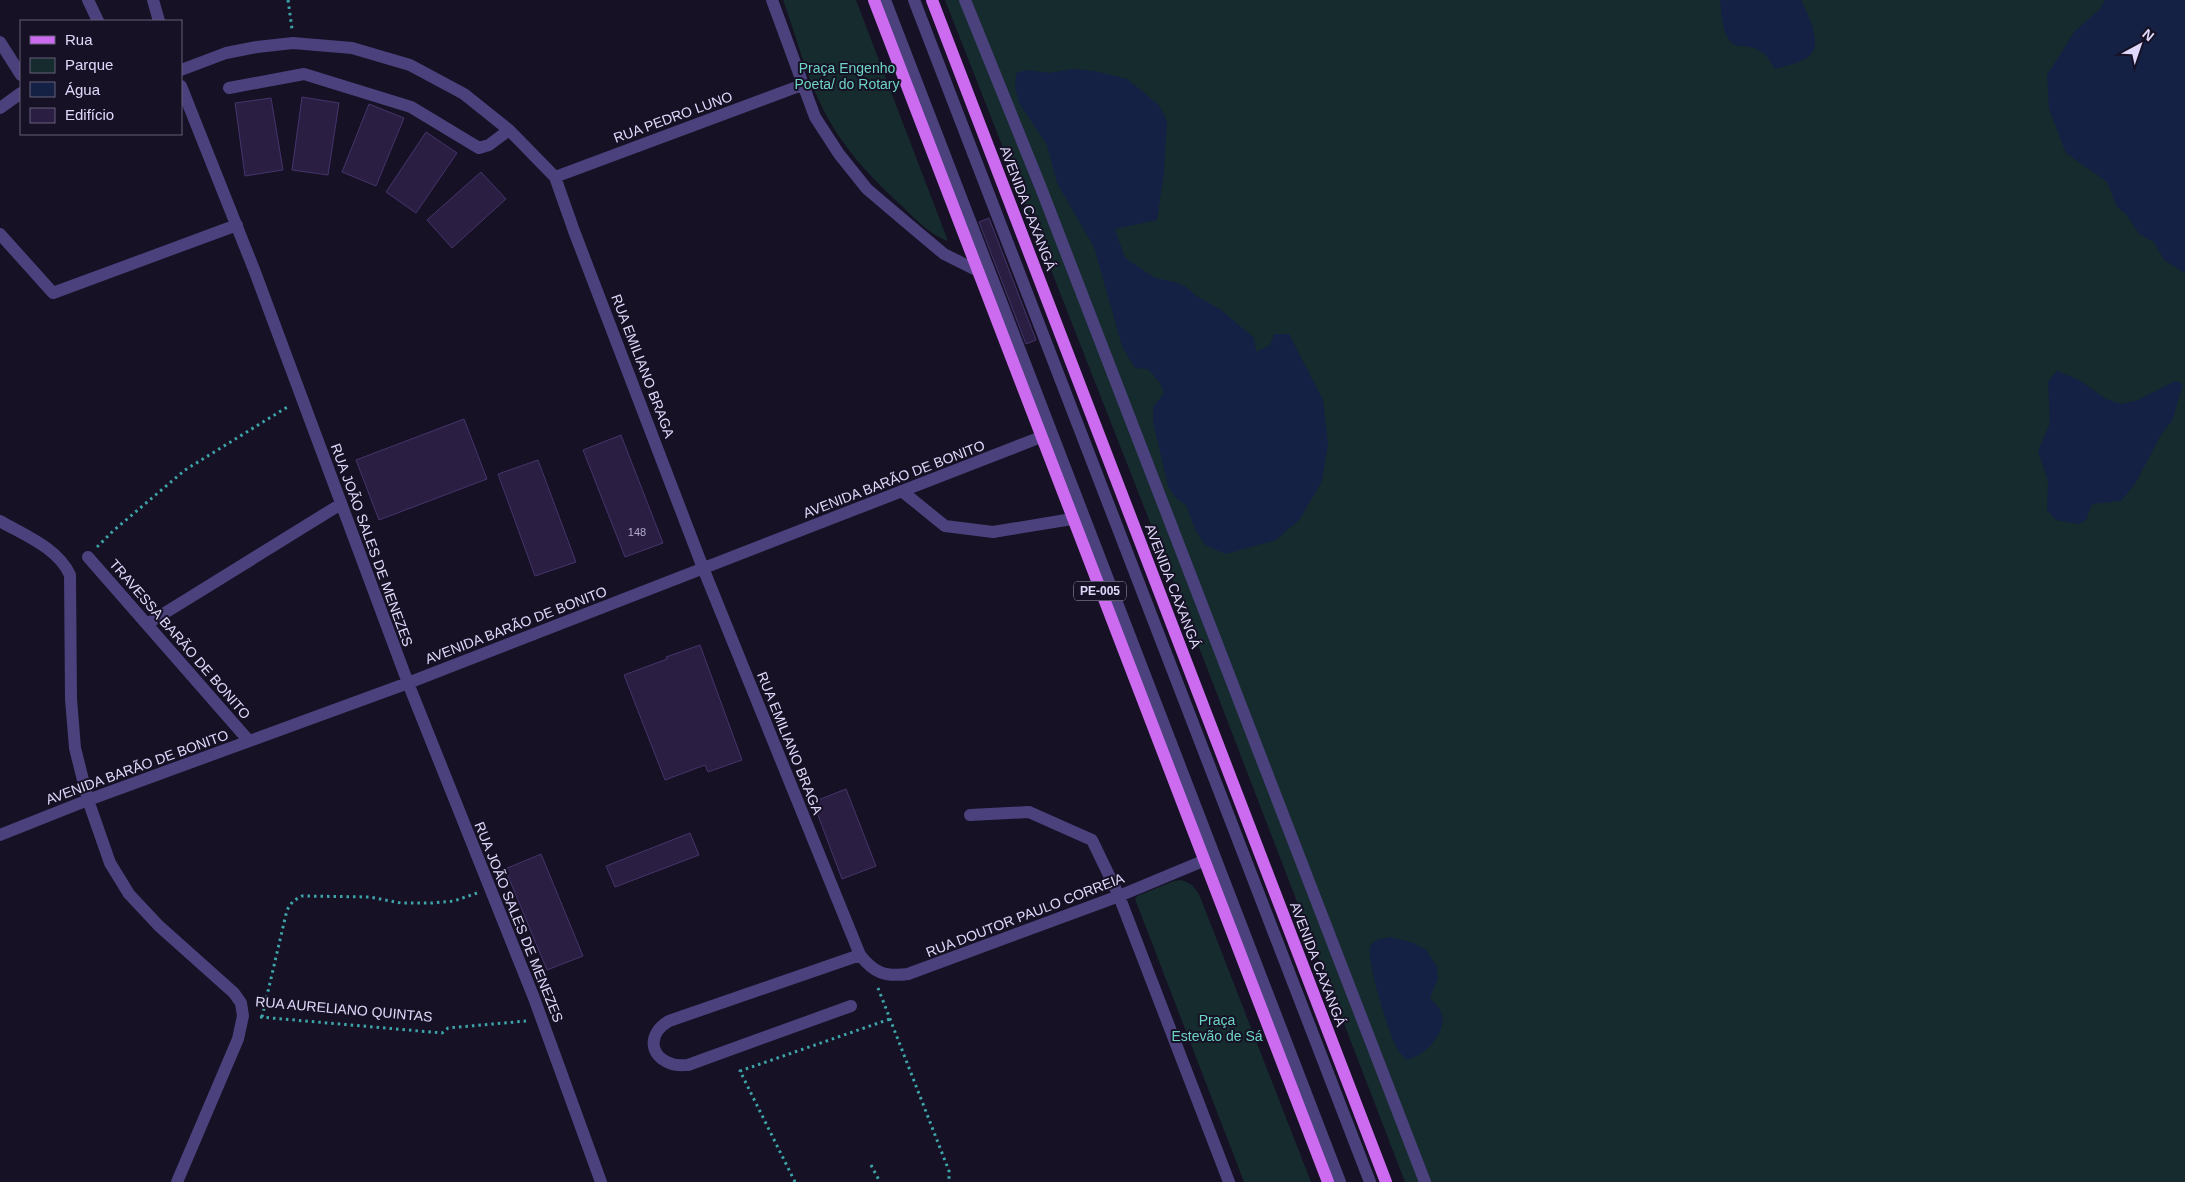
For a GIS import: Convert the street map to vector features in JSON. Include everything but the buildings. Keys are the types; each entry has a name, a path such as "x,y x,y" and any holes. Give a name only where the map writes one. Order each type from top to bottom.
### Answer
{"main road":[{"name":"PE-005","path":"874,0 1203,861 1328,1182"},
{"name":"AVENIDA CAXANGÁ","path":"932,0 1386,1182"}],"street":[{"path":"88,0 98,20"},
{"path":"153,0 159,20"},
{"path":"772,0 802,85 816,117 839,154 867,189 944,254 978,271"},
{"path":"886,0 1340,1182"},
{"path":"914,0 1370,1182"},
{"path":"965,0 1041,188 1425,1182"},
{"path":"0,42 20,73"},
{"name":"RUA EMILIANO BRAGA","path":"182,70 226,53 257,46 294,43 352,48 410,65 464,94 509,130 555,177 703,568 860,954"},
{"path":"229,88 304,74 411,107 478,148 489,145 509,130"},
{"name":"RUA PEDRO LUNO","path":"555,177 802,85"},
{"name":"RUA JOÃO SALES DE MENEZES","path":"182,88 237,225 408,684 542,1020 601,1182"},
{"path":"0,108 20,94"},
{"path":"0,234 53,293 237,225"},
{"name":"AVENIDA BARÃO DE BONITO","path":"0,835 88,800 408,684 1041,437"},
{"path":"903,492 944,526 993,532 1072,519"},
{"path":"147,624 341,504"},
{"name":"RUA AURELIANO QUINTAS","path":"0,521 44,547 61,560 70,575 71,699 75,748 88,800 110,863 129,894 159,926 227,984 241,1004 243,1016"},
{"name":"TRAVESSA BARÃO DE BONITO","path":"88,557 249,741"},
{"path":"970,815 1029,812 1092,840 1119,896 1229,1182"},
{"name":"RUA DOUTOR PAULO CORREIA","path":"870,967 889,975 908,974 1119,896 1203,861"},
{"path":"851,1006 688,1065 674,1065 663,1060 656,1053 653,1045 654,1034 660,1026 669,1021 860,954 870,967"},
{"path":"177,1182 238,1039 243,1016"}],"path":[{"path":"288,0 294,43"},
{"path":"88,557 113,531 185,470 302,398"},
{"path":"262,1017 287,910 294,900 302,896 370,897 401,903 432,904 454,901 490,889"},
{"path":"870,967 950,1171 949,1182"},
{"name":"RUA AURELIANO QUINTAS","path":"243,1016 442,1033 448,1028 542,1020"},
{"path":"795,1182 740,1071 890,1019"},
{"path":"871,1165 880,1182"}],"green space":[{"name":"Praça Engenho Poeta/ do Rotary","path":"783,0 856,0 948,241 924,227 891,196 869,174 840,138 824,111 812,84"},
{"path":"945,0 2185,0 2185,1182 1405,1182 1197,642"},
{"name":"Praça Estevão de Sá","path":"1182,880 1192,885 1199,894 1311,1182 1244,1182 1135,899 1137,896 1174,881"}],"water":[{"path":"1720,0 1801,0 1815,36 1813,51 1802,61 1775,69 1768,57 1760,51 1731,42 1725,33"},
{"path":"2105,0 2185,0 2185,273 2164,260 2154,242 2139,234 2126,214 2117,207 2107,182 2066,153 2049,109 2047,75 2075,31 2100,9"},
{"path":"1072,69 1095,71 1127,79 1159,105 1167,121 1164,173 1157,220 1115,229 1125,258 1155,278 1185,286 1195,295 1221,310 1254,338 1256,352 1270,345 1274,334 1289,334 1323,400 1328,444 1322,481 1300,519 1276,540 1226,554 1205,545 1195,529 1186,505 1176,498 1168,486 1153,422 1153,407 1164,393 1160,383 1148,369 1135,368 1122,346 1094,247 1057,183 1047,145 1019,103 1015,88 1016,73 1027,70 1050,73"},
{"path":"2057,371 2079,380 2106,399 2121,404 2136,401 2175,381 2183,384 2172,421 2162,433 2135,484 2121,501 2092,504 2086,520 2079,524 2056,520 2047,510 2048,481 2038,451 2050,423 2048,382"},
{"path":"1390,937 1414,943 1426,950 1437,967 1438,978 1430,998 1440,1010 1442,1026 1439,1034 1428,1048 1413,1058 1406,1060 1393,1041 1371,966 1370,947 1378,940"}]}
